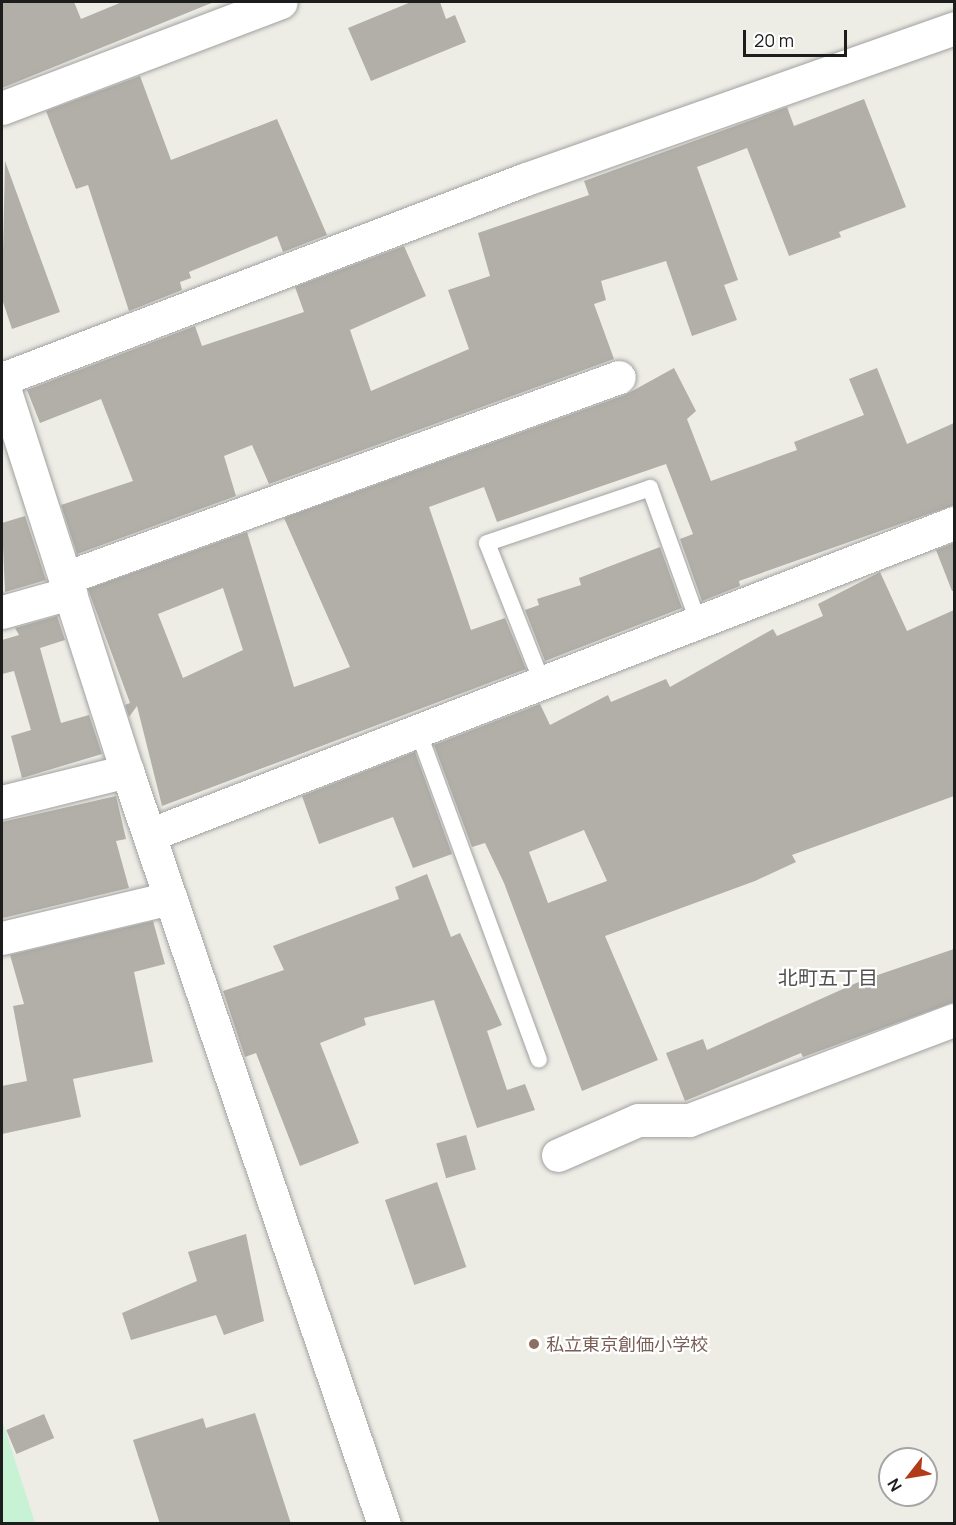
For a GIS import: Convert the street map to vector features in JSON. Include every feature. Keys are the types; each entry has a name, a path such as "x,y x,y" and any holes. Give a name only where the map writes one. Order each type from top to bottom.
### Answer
{"street":[{"path":"2,108 281,2"},
{"path":"384,1524 127,771 2,381 526,179 954,28"},
{"path":"2,612 67,585 619,377"},
{"path":"149,835 954,523"},
{"path":"2,802 127,771"},
{"path":"2,938 170,898"},
{"path":"558,1155 638,1120 689,1120 954,1020"}],"lane":[{"path":"542,682 487,543 650,488 698,621"},
{"path":"418,731 539,1059"}],"green space":[{"path":"2,1420 35,1523 2,1523"}],"building":[{"path":"2,2 74,2 81,19 122,2 214,2 2,88"},
{"path":"411,2 440,2 446,19 455,15 466,42 371,81 348,28"},
{"path":"140,76 171,160 277,119 327,235 283,252 277,236 189,272 191,278 180,282 182,290 129,311 88,185 76,189 46,111"},
{"path":"864,99 906,207 839,232 841,237 789,256 747,148 697,167 738,280 724,285 737,320 692,336 666,261 601,281 606,300 594,304 614,359 269,484 252,445 224,456 236,496 77,554 61,505 133,481 101,399 40,423 27,390 195,326 202,346 304,312 295,287 404,246 426,296 350,330 371,391 469,349 448,290 490,276 478,233 589,195 584,181 787,107 794,126"},
{"path":"5,161 60,312 12,329 2,299"},
{"path":"674,368 696,411 687,419 711,481 797,450 794,442 864,415 849,379 877,368 907,444 954,423 954,505 739,581 740,586 702,601 680,539 693,534 666,464 497,522 484,487 429,507 471,630 505,618 526,669 162,806 137,706 129,717 125,705 130,703 88,589 247,532 294,687 350,667 284,518 625,395","holes":["223,588 243,650 183,678 158,614"]},
{"path":"25,516 46,580 5,592 2,523"},
{"path":"954,543 954,591 952,591 936,550"},
{"path":"660,547 682,608 545,661 525,610 539,605 537,599 581,585 579,578"},
{"path":"880,572 907,631 954,610 954,796 792,855 796,862 755,881 605,936 658,1060 582,1091 504,883 485,843 472,847 434,745 540,704 550,725 608,695 611,702 666,679 670,687 773,629 777,636 823,616 818,604","holes":["584,830 607,881 548,903 529,852"]},
{"path":"57,616 65,640 40,648 61,723 89,715 102,754 22,778 11,736 31,730 14,671 2,674 2,640 19,635 15,628"},
{"path":"415,752 452,854 413,868 393,817 319,844 302,796"},
{"path":"116,796 126,839 116,841 129,888 3,918 2,822"},
{"path":"427,874 451,937 460,933 502,1025 487,1031 507,1090 525,1084 535,1110 477,1128 434,1000 364,1018 366,1025 320,1043 359,1143 300,1166 256,1053 245,1057 223,991 284,970 273,946 399,899 395,887"},
{"path":"153,921 165,964 134,972 153,1062 73,1079 81,1117 2,1134 2,1086 27,1081 13,1006 24,1004 10,955"},
{"path":"954,949 954,1002 803,1057 801,1053 685,1101 666,1053 703,1039 707,1050 863,980"},
{"path":"466,1135 476,1170 446,1178 436,1144"},
{"path":"437,1182 466,1267 414,1285 385,1200"},
{"path":"246,1234 264,1321 224,1335 216,1315 131,1340 122,1313 197,1281 188,1252"},
{"path":"255,1413 291,1524 160,1524 133,1440 203,1418 206,1428"},
{"path":"44,1414 54,1438 16,1454 6,1430"}],"place":[{"name":"私立東京創価小学校","path":"534,1344"}],"district":[{"name":"北町五丁目","path":"828,977"}]}
